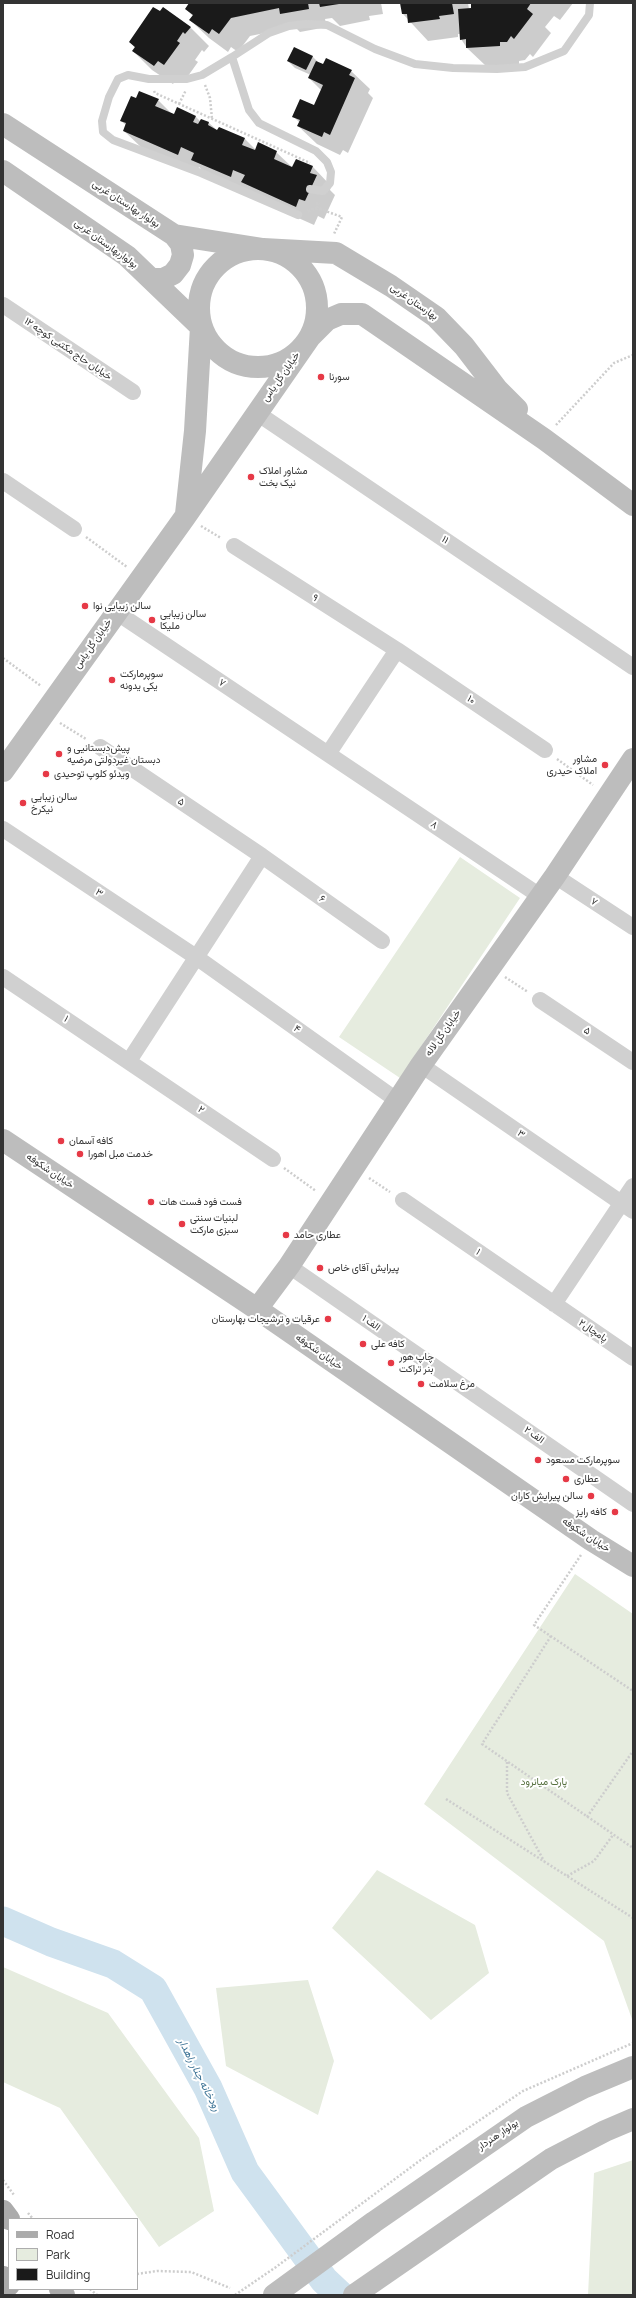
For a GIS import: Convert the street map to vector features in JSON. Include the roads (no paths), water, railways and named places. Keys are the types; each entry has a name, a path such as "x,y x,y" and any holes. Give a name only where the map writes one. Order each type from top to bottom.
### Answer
{"street":[{"name":"بولوار بهارستان غربی","path":"3,124 174,235 263,249"},
{"name":"بولواربهارستان غربی","path":"3,171 127,256 202,327"},
{"path":"152,279 163,279 173,274 180,266 183,255 181,244 174,235"},
{"path":"263,249 282,254 293,261 310,280 316,299 316,318 310,337 298,352 281,363 256,366 243,365 225,357 211,344 202,327 198,308 202,289 211,272 226,258 244,251 263,249"},
{"name":"بهارستان غربی","path":"263,249 336,253 392,286 436,317 464,346 497,389 544,439"},
{"name":"خیابان حاج مکتبی کوچه ۱۲","path":"3,306 133,392"},
{"name":"بهارستان غربی","path":"310,337 327,320 341,314 362,314 544,439 633,505"},
{"name":"خیابان گل یاس","path":"185,517 195,431 202,327"},
{"name":"خیابان گل یاس","path":"3,771 185,517 310,337"},
{"name":"۱۱","path":"257,413 633,667"},
{"path":"3,481 74,529"},
{"name":"۹","path":"234,546 397,650"},
{"name":"۷","path":"116,612 328,754"},
{"path":"328,754 397,650"},
{"name":"۱۰","path":"397,650 545,750"},
{"name":"۵","path":"100,747 262,856"},
{"name":"۸","path":"328,754 540,896"},
{"name":"خیابان گل لاله","path":"257,1309 289,1266 421,1065 555,876 632,761"},
{"name":"۳","path":"3,829 196,957"},
{"path":"129,1061 262,856"},
{"name":"۶","path":"262,856 382,941"},
{"name":"۷","path":"555,876 633,928"},
{"name":"۴","path":"196,957 398,1101"},
{"name":"۱","path":"3,977 129,1061"},
{"name":"۵","path":"540,1000 633,1062"},
{"name":"۲","path":"129,1061 273,1159"},
{"name":"۳","path":"421,1065 627,1207"},
{"name":"خیابان شکوفه","path":"3,1140 257,1309 591,1540 633,1566"},
{"path":"554,1304 627,1207 633,1186"},
{"name":"۱","path":"403,1200 554,1304"},
{"name":"۱ الف","path":"289,1266 494,1407"},
{"name":"پامچال۲","path":"554,1304 633,1358"},
{"name":"۲ الف","path":"494,1407 633,1504"},
{"name":"بولوار هنردار","path":"274,2295 374,2222 526,2117 585,2087 633,2067"},
{"path":"354,2295 551,2158 605,2131 633,2120"}],"lane":[{"path":"298,215 201,173 113,140 103,132 102,121 109,97 118,79 128,75 149,79 187,79 202,75 269,33 289,26 306,24 327,25 375,49 415,64 453,68 497,69 525,67 564,51 589,15 590,3"},
{"path":"232,56 250,110 259,122 316,151 327,162 331,172 330,183 323,191 310,189"}],"waterway":[{"name":"رودخانه چنار راهدار","path":"3,1921 51,1942 113,1964 153,1989 208,2088 245,2172 324,2280 340,2295"}],"place":[{"name":"سورنا","path":"321,377"},
{"name":"مشاور املاک نیک بخت","path":"251,477"},
{"name":"سالن زیبایی نوا","path":"85,606"},
{"name":"سالن زیبایی ملیکا","path":"152,620"},
{"name":"سوپرمارکت یکی یدونه","path":"112,680"},
{"name":"پیش‌دبستانیی و دبستان غیردولتی مرضیه","path":"59,754"},
{"name":"مشاور املاک حیدری","path":"605,765"},
{"name":"ویدئو کلوپ توحیدی","path":"46,774"},
{"name":"سالن زیبایی نیکرخ","path":"23,803"},
{"name":"کافه آسمان","path":"61,1141"},
{"name":"خدمت مبل اهورا","path":"80,1154"},
{"name":"فست فود فست هات","path":"151,1202"},
{"name":"لبنیات سنتی سبزی مارکت","path":"182,1224"},
{"name":"عطاری حامد","path":"286,1235"},
{"name":"پیرایش آقای خاص","path":"320,1268"},
{"name":"عرقیات و ترشیجات بهارستان","path":"328,1319"},
{"name":"کافه علی","path":"363,1344"},
{"name":"چاپ هور بنر تراکت","path":"391,1363"},
{"name":"مرغ سلامت","path":"421,1384"},
{"name":"سوپرمارکت مسعود","path":"538,1460"},
{"name":"عطاری","path":"566,1479"},
{"name":"سالن پیرایش کاران","path":"591,1496"},
{"name":"کافه رایز","path":"615,1512"}],"park label":[{"name":"پارک میانرود","path":"544,1782"}]}
